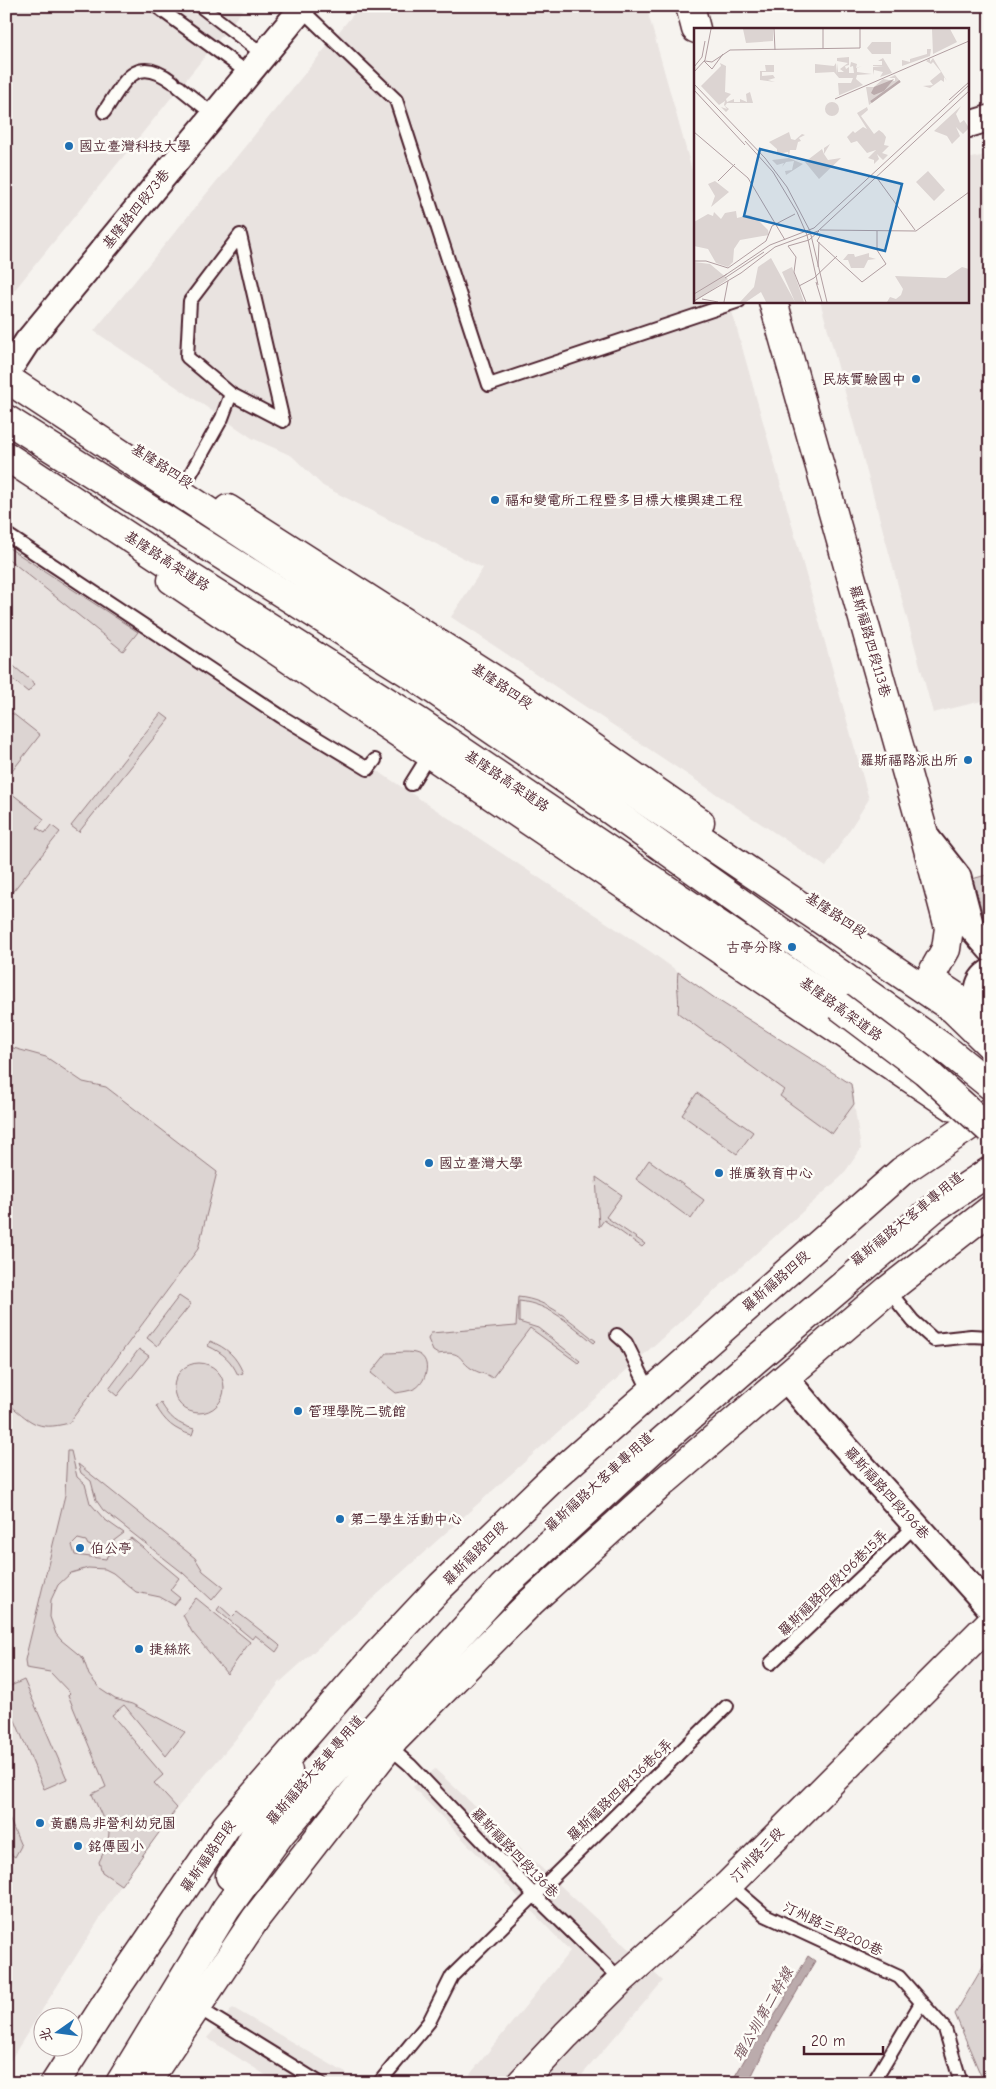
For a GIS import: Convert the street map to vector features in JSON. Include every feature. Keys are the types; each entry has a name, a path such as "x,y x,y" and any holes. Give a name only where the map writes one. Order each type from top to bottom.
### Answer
{"main road":[{"path":"690,6 696,28"},
{"name":"羅斯福路四段113巷","path":"773,302 949,928 946,949 929,979"},
{"path":"7,371 953,1009 990,1045"},
{"name":"基隆路四段","path":"7,371 186,482 503,685 986,1017"},
{"path":"6,419 416,677 606,807 810,952 948,1051 990,1085"},
{"name":"基隆路高架道路","path":"6,456 176,568 419,722 839,1006 987,1121"},
{"path":"6,470 429,755 987,1121"},
{"name":"羅斯福路四段","path":"55,2083 109,1999 226,1827 378,1653 490,1538 551,1480 902,1171 987,1121"},
{"name":"羅斯福路大客車專用道","path":"246,1850 352,1726 459,1612 523,1552 637,1446 755,1344 926,1201 990,1154"},
{"name":"羅斯福路大客車專用道","path":"120,2083 226,1909 282,1833 503,1587 653,1450 777,1342 933,1209 990,1171"},
{"path":"146,2083 256,1918 392,1743 531,1602 661,1484 888,1290 990,1210"},
{"name":"汀州路三段","path":"521,2083 622,1980 729,1884 990,1623"},
{"name":"羅斯福路大客車專用道","path":"103,2083 185,1946 246,1850 311,1728"},
{"name":"羅斯福路大客車專用道","path":"306,1805 392,1743"}],"street":[{"name":"基隆路四段73巷","path":"7,371 27,342 302,8"},
{"path":"968,125 990,118"},
{"path":"924,834 958,877 971,927 986,947 990,949"},
{"path":"986,1017 977,1001 978,988 983,976 990,972"},
{"name":"羅斯福路四段196巷","path":"786,1378 813,1411 990,1608"}],"lane":[{"path":"156,6 256,64"},
{"path":"200,6 256,64"},
{"path":"302,8 396,100 489,385 736,302"},
{"path":"104,112 126,80 140,71 156,71 176,84 214,115"},
{"path":"240,235 284,421 231,394 186,357 190,301 240,235"},
{"path":"186,482 222,418 231,394"},
{"path":"6,534 301,729 368,770 375,760"},
{"path":"410,784 429,755"},
{"path":"888,1290 913,1321 934,1340 971,1336 990,1337"},
{"path":"617,1335 626,1343 650,1392"},
{"name":"羅斯福路四段196巷15弄","path":"771,1663 916,1525"},
{"name":"羅斯福路四段136巷6弄","path":"379,2083 429,2022 452,1976 727,1706"},
{"name":"羅斯福路四段136巷","path":"392,1743 410,1765 534,1895 622,1980"},
{"name":"汀州路三段200巷","path":"729,1884 765,1915 899,1977 944,2028 961,2083"},
{"path":"873,2083 921,2003"},
{"path":"197,2007 320,2083"}],"shaded area":[{"name":"國立臺灣科技大學","path":"6,6 246,6 8,298 6,297"},
{"path":"360,6 646,6 694,177 694,302 729,302 869,799 826,867 451,617 483,568 323,486 292,456 252,438 94,331"},
{"name":"民族實驗國中","path":"990,154 990,699 933,713 820,302 968,302 968,159"},
{"name":"國立臺灣大學","path":"6,525 651,952 716,999 851,1084 861,1149 842,1176 279,1683 240,1734 177,1808 121,1885 45,2006 32,2006 32,2026 6,2067"},
{"path":"6,546 138,632 123,651 6,557"},
{"path":"10,663 35,684 28,692 6,674 6,667"},
{"path":"12,713 40,735 9,775 6,773 6,720"},
{"path":"161,713 169,719 79,832 71,826"},
{"path":"6,789 44,819 37,828 45,833 51,825 60,832 6,900"},
{"path":"990,874 990,919 985,920 972,879"},
{"path":"678,972 716,999 851,1084 854,1104 832,1134 780,1096 784,1090 678,1013"},
{"path":"6,1046 46,1057 83,1082 106,1087 217,1172 198,1249 69,1423 58,1425 48,1426 34,1423 6,1402"},
{"path":"697,1093 753,1132 737,1154 682,1115"},
{"path":"649,1160 704,1200 691,1219 636,1179"},
{"path":"596,1177 622,1195 606,1217 645,1244 642,1247 604,1220 599,1227"},
{"path":"179,1296 191,1304 157,1346 147,1338"},
{"path":"518,1297 540,1302 550,1307 596,1341 594,1343 560,1316 541,1306 519,1301 519,1322 538,1328 580,1361 578,1363 530,1328 492,1378 469,1367 457,1355 438,1354 433,1351 428,1339 431,1333 516,1326"},
{"path":"210,1341 230,1353 243,1373 238,1375 226,1358 208,1346"},
{"path":"139,1349 149,1356 117,1396 109,1389"},
{"path":"409,1352 421,1355 426,1364 426,1369 420,1385 411,1390 396,1393 371,1373 387,1353"},
{"path":"199,1363 209,1365 217,1370 222,1378 224,1388 222,1398 217,1406 209,1411 199,1413 189,1411 181,1406 176,1398 174,1388 176,1378 181,1370 189,1365"},
{"path":"161,1403 174,1420 194,1429 192,1435 175,1428 163,1417 156,1406"},
{"path":"67,1451 71,1451 77,1477 85,1484 90,1503 104,1519 124,1533 104,1548 88,1545 86,1541 78,1539 72,1545 75,1555 106,1559 107,1556 131,1538 179,1578 170,1590 180,1598 174,1605 160,1597 136,1592 113,1573 105,1569 88,1568 71,1573 58,1585 51,1600 50,1617 56,1634 83,1658 89,1675 100,1689 115,1699 132,1704 185,1732 166,1756 124,1705 112,1715 163,1775 154,1783 177,1808 121,1885 102,1872 99,1862 108,1843 109,1832 92,1794 106,1787 68,1695 70,1693 50,1672 26,1668 25,1660 65,1495"},
{"path":"78,1464 195,1558 203,1571 223,1587 212,1600 183,1573 103,1510 96,1500 91,1481 81,1473"},
{"path":"196,1598 250,1642 227,1674 192,1632 183,1615"},
{"path":"220,1606 232,1617 237,1612 278,1644 280,1646 276,1652 255,1635 252,1639 217,1610"},
{"path":"24,1680 67,1779 44,1789 6,1699 6,1688"},
{"path":"435,1769 663,1981 575,2083 463,2083 570,1951 413,1787"},
{"path":"6,1811 21,1846 15,1857 6,1851"},
{"path":"990,1936 990,2083 984,2083 955,2014 985,1963"},
{"path":"808,1956 815,1961 775,2029 751,2077 747,2083 731,2083 760,2033 762,2035 785,1999"},
{"path":"233,2008 363,2083 278,2083 207,2038"}],"place":[{"name":"國立臺灣科技大學","path":"69,146"},
{"name":"民族實驗國中","path":"916,379"},
{"name":"福和變電所工程暨多目標大樓興建工程","path":"495,500"},
{"name":"羅斯福路派出所","path":"968,760"},
{"name":"古亭分隊","path":"792,947"},
{"name":"國立臺灣大學","path":"429,1163"},
{"name":"推廣教育中心","path":"719,1173"},
{"name":"管理學院二號館","path":"298,1411"},
{"name":"第二學生活動中心","path":"340,1519"},
{"name":"伯公亭","path":"80,1548"},
{"name":"捷絲旅","path":"139,1649"},
{"name":"黃鸝鳥非營利幼兒園","path":"40,1823"},
{"name":"銘傳國小","path":"78,1846"}],"water label":[{"name":"瑠公圳第二幹線","path":"763,2014"}]}
